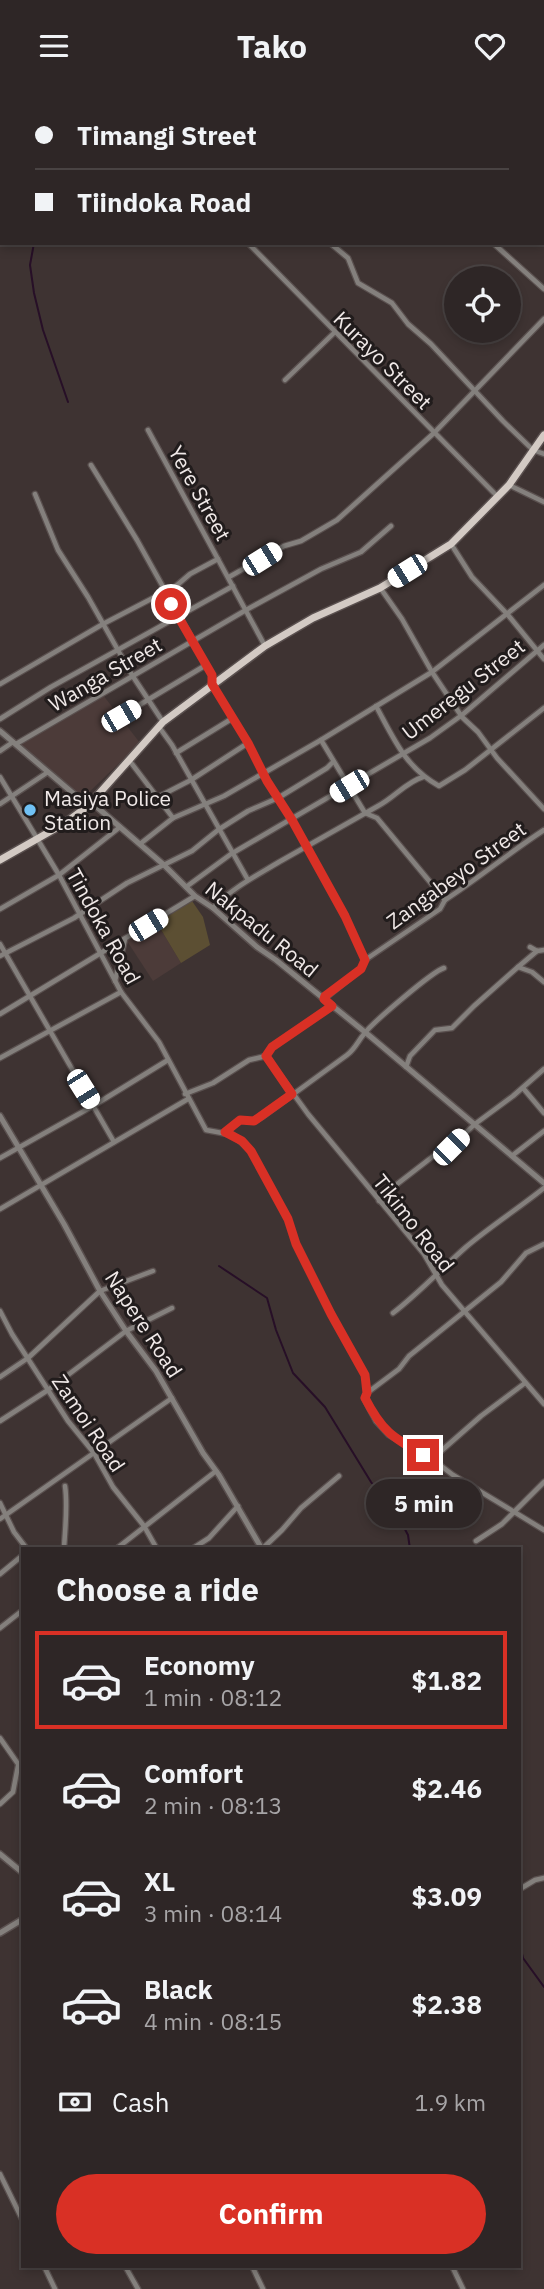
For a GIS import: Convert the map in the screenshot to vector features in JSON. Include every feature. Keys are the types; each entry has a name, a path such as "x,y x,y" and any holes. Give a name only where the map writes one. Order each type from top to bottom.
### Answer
{"main road":[{"path":"0,860 65,823 89,804 161,724 265,646 313,618 380,588 451,544 509,485 544,435"}],"street":[{"name":"Kurayo Street","path":"250,245 498,497"},
{"path":"332,245 348,258 358,283 391,303 474,393 533,450 544,454"},
{"path":"495,245 544,289"},
{"path":"229,577 337,520 434,433 544,319"},
{"path":"285,380 335,332"},
{"name":"Yere Street","path":"148,430 265,646"},
{"path":"90,465 132,531 212,675 212,684 345,916 365,960"},
{"path":"509,485 544,502"},
{"path":"35,494 58,550 148,700 248,880"},
{"name":"Wanga Street","path":"0,751 246,610 321,569 361,552 391,526"},
{"path":"451,544 472,577 544,659"},
{"path":"0,684 218,559"},
{"path":"140,844 173,818 224,796 432,672 544,585"},
{"path":"0,719 233,586"},
{"path":"380,588 461,715 478,731 491,750 544,809"},
{"name":"Umeregu Street","path":"186,887 233,854 404,756 461,715 544,645"},
{"path":"121,716 206,665"},
{"path":"376,706 404,756 424,777 439,786 465,770 544,708"},
{"path":"176,753 233,718"},
{"name":"Nakpadu Road","path":"0,731 120,827 195,896 513,1155 544,1186"},
{"path":"321,740 365,813 377,818 445,900"},
{"path":"158,797 191,780 248,743"},
{"path":"128,759 173,818"},
{"path":"3,954 79,913 127,883 192,851 248,811 278,798 333,762"},
{"path":"0,804 48,772"},
{"path":"213,908 248,880 424,777"},
{"name":"Tindoka Road","path":"0,778 59,875 121,992 159,1042 206,1130 225,1132"},
{"path":"0,909 59,875 120,827"},
{"name":"Zangabeyo Street","path":"324,999 361,969 365,960 440,909 445,900 544,830"},
{"path":"0,1014 195,896"},
{"path":"115,981 125,938"},
{"path":"0,944 3,954 51,1031 114,1142"},
{"path":"405,1067 410,1056 435,1030 452,1028 519,967 530,950 544,950"},
{"path":"519,967 532,972 544,982"},
{"path":"444,968 436,970 365,1033 348,1055 262,1117 254,1121 240,1120 225,1132 242,1141 251,1151 288,1219 296,1244 365,1375 365,1398 376,1421 388,1435 432,1459 453,1475 544,1530"},
{"path":"0,1058 121,992"},
{"path":"0,1209 186,1096 213,1083 249,1060 266,1056 272,1047 332,1006"},
{"name":"Tikimo Road","path":"266,1056 292,1094 424,1254 435,1275 544,1405"},
{"path":"398,1061 410,1056"},
{"path":"0,1158 168,1060"},
{"path":"379,1201 436,1154 451,1147 475,1124 544,1069"},
{"path":"523,1088 544,1113"},
{"name":"Napere Road","path":"0,1116 100,1291 156,1371 261,1547"},
{"path":"513,1155 544,1131"},
{"path":"393,1313 469,1245 544,1186"},
{"path":"367,1393 501,1282 526,1253 544,1244"},
{"path":"0,1377 28,1358 100,1291 153,1271"},
{"path":"0,1421 48,1390 126,1331 172,1308"},
{"name":"Zamoi Road","path":"0,1311 79,1437 94,1453 113,1487 144,1526 156,1547"},
{"path":"432,1459 525,1383"},
{"path":"0,1519 172,1398"},
{"path":"118,1547 216,1471"},
{"path":"264,1547 301,1507 339,1476"},
{"path":"476,1541 502,1524 544,1482"},
{"path":"64,1547 64,1512 67,1502 65,1486"},
{"path":"0,1503 14,1532 25,1547"},
{"path":"195,1547 209,1538 237,1506"},
{"path":"0,1574 21,1557"},
{"path":"0,1628 21,1612"},
{"path":"0,1738 21,1769"},
{"path":"0,1804 13,1792 18,1766"},
{"path":"0,1854 21,1871"},
{"path":"521,1888 544,1878"},
{"path":"0,1933 21,1920"},
{"path":"0,2174 21,2217"},
{"path":"45,2268 55,2289"},
{"path":"126,2268 138,2289"},
{"path":"252,2268 263,2289"},
{"path":"453,2268 463,2289"}],"shaded area":[{"path":"103,695 140,743 82,799 20,744"},
{"path":"192,901 203,917 210,945 181,963 157,923"},
{"path":"157,923 181,963 153,981 127,941"}],"waterway":[{"path":"34,245 30,265 34,293 43,330 68,402"},
{"path":"219,1266 267,1298 293,1373 325,1407 371,1482 399,1518 408,1535 410,1547"},
{"path":"521,1949 523,1958 544,1987"}],"place":[{"name":"Masiya Police Station","path":"30,810"}],"route":[{"path":"171,604 212,675 212,684 226,704 345,916 365,960 361,969 325,996 324,999 332,1006 272,1047 266,1056 292,1094 262,1117 254,1121 240,1120 225,1132 242,1141 251,1151 288,1219 296,1244 365,1375 365,1398 376,1421 388,1435 423,1455"}]}
